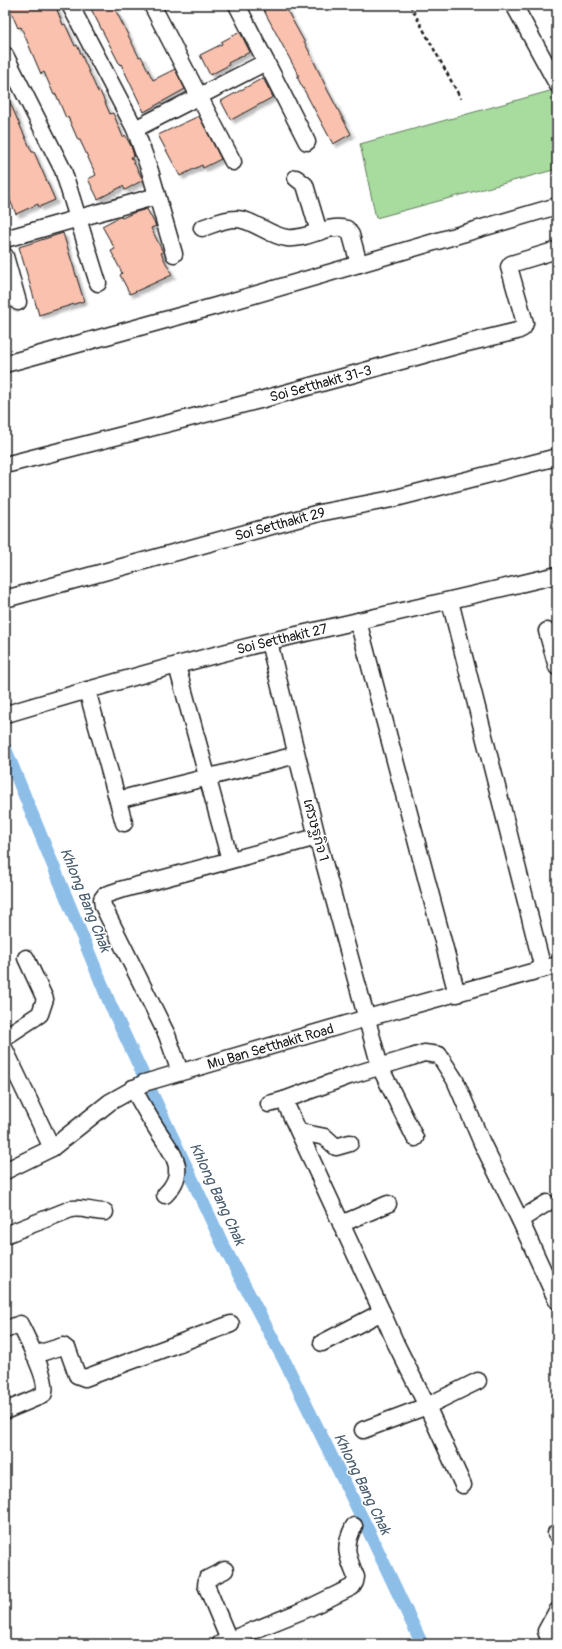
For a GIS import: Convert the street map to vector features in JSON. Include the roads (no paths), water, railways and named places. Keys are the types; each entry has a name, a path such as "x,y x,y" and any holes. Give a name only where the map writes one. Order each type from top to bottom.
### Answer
{"street":[{"path":"70,5 135,129 174,254"},
{"path":"152,5 233,162"},
{"path":"237,5 307,142"},
{"path":"514,5 557,84"},
{"path":"5,55 63,170 98,283"},
{"path":"135,129 266,62"},
{"path":"296,178 305,185 319,232"},
{"path":"5,239 157,196"},
{"path":"5,364 208,308 557,206"},
{"path":"202,228 235,219 247,222 266,231 287,238 309,236 339,227 347,229 351,236 359,264"},
{"name":"Soi Setthakit 31-3","path":"5,465 260,400 459,345 517,331 523,328 525,323 508,267 511,264 557,250"},
{"path":"5,256 18,302"},
{"name":"Soi Setthakit 29","path":"5,599 319,512 392,499 557,457"},
{"name":"Soi Setthakit 27","path":"10,712 269,642 557,575"},
{"path":"450,601 550,967"},
{"path":"358,621 457,994"},
{"path":"547,631 557,667"},
{"name":"เศรษฐกิจ 1","path":"269,642 317,837 380,1067 415,1138"},
{"path":"177,666 230,860"},
{"path":"87,690 124,823"},
{"path":"118,800 191,780 296,755"},
{"path":"174,1074 167,1035 103,906 102,899 105,895 120,890 317,837"},
{"path":"5,1037 40,1014 45,999 26,958"},
{"name":"Mu Ban Setthakit Road","path":"5,1171 52,1148 110,1102 139,1086 174,1074 367,1018 550,967"},
{"path":"5,1050 52,1148"},
{"path":"268,1104 424,1054 439,1055 455,1080 482,1143 520,1220 557,1302"},
{"path":"139,1086 159,1132 173,1152 178,1165 176,1182 165,1195"},
{"path":"284,1100 396,1344 427,1406 463,1485"},
{"path":"300,1132 325,1137 336,1147 350,1143"},
{"path":"520,1220 547,1203"},
{"path":"341,1224 388,1204"},
{"path":"5,1235 78,1207 94,1212 104,1212"},
{"path":"322,1343 382,1312"},
{"path":"34,1355 63,1346 68,1350 77,1375 84,1378 232,1324"},
{"path":"5,1410 40,1396 45,1392 43,1378 34,1355 12,1327"},
{"path":"363,1430 427,1406 478,1381"},
{"path":"225,1570 207,1579 206,1585 225,1642 309,1608 352,1587 356,1577 347,1547 348,1538 354,1526"},
{"path":"551,1644 546,1631 557,1611"}],"waterway":[{"name":"Khlong Bang Chak","path":"5,748 110,1004 223,1245 285,1362 370,1534 422,1644"}]}
